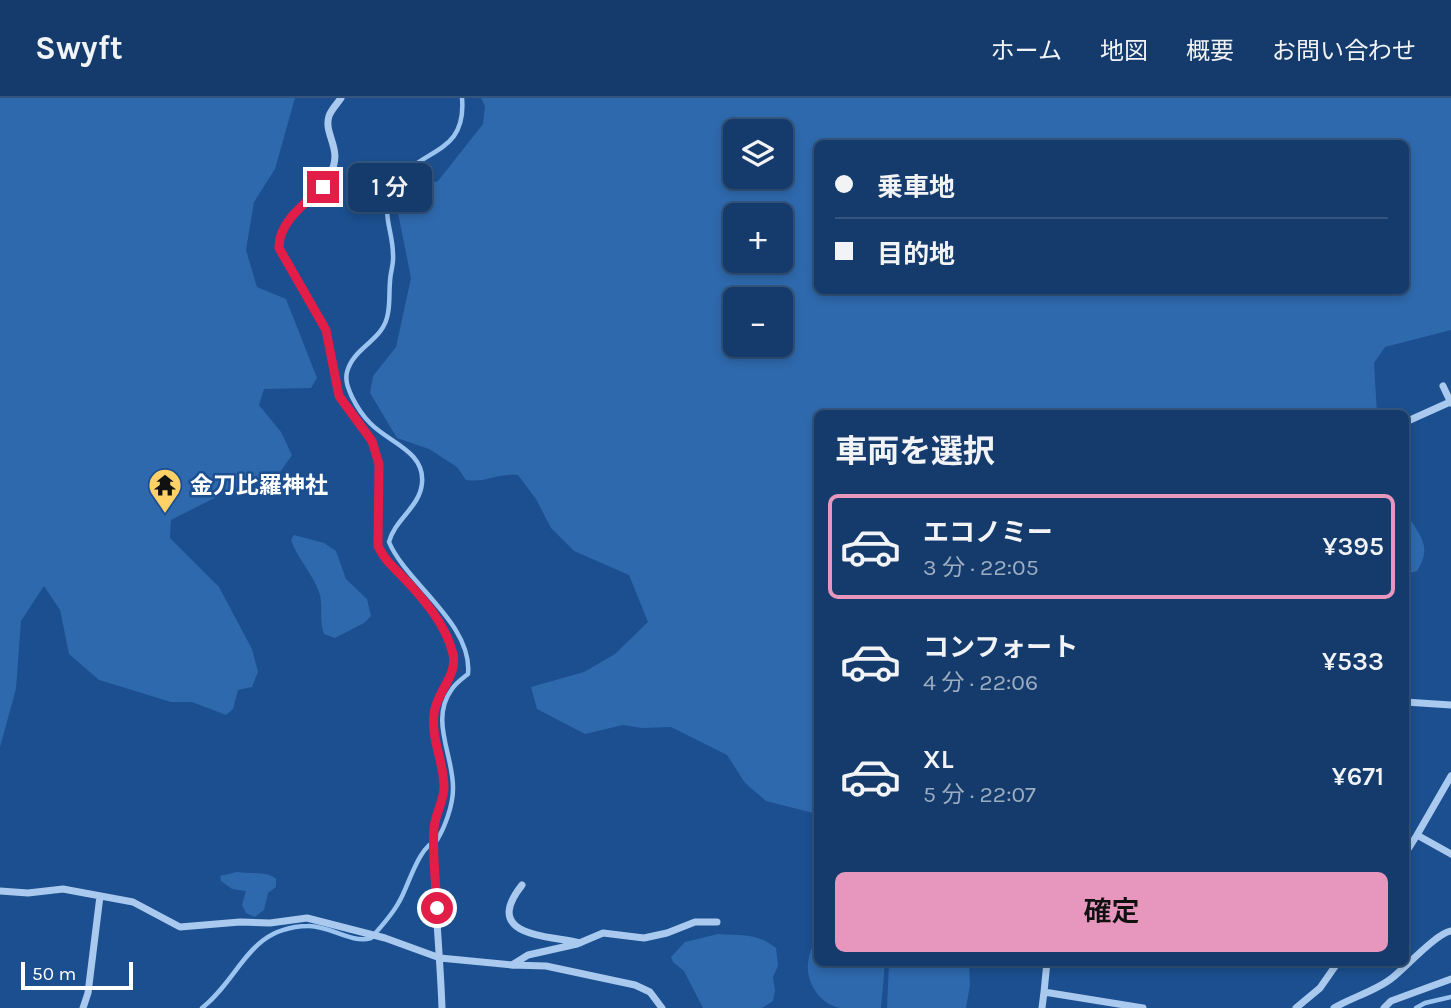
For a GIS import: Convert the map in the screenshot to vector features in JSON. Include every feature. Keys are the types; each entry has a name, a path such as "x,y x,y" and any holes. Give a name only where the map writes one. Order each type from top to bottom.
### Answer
{"street":[{"path":"341,98 330,114 328,125 335,149 331,174 323,187 279,234 279,248 326,330 339,396 372,441 376,451 379,464 378,546 383,557 419,596 440,624 453,655 452,671 437,699 433,735 444,782 434,831 442,1008"},
{"path":"1410,420 1451,402 1443,386"},
{"path":"1409,702 1451,705"},
{"path":"1409,847 1451,776"},
{"path":"1417,835 1451,854"},
{"path":"522,885 510,907 509,916 516,928 529,934 581,943"},
{"path":"0,891 27,893 63,889 133,902 180,927 240,922 270,923 307,918 381,937 440,957 546,966 635,985 650,992 662,1008"},
{"path":"83,1008 88,993 100,896"},
{"path":"512,965 538,952 581,943 603,933 644,938 667,933 695,922 717,922"},
{"path":"1409,964 1439,936 1451,931"},
{"path":"1042,1008 1047,966"},
{"path":"1296,1008 1320,988 1335,966"},
{"path":"1334,1008 1390,981 1406,966"},
{"path":"1384,1008 1391,1001 1451,979"},
{"path":"1044,992 1143,1008"}],"shaded area":[{"path":"0,98 295,98 275,169 254,202 246,250 257,287 286,299 317,378 311,388 264,389 259,405 281,432 292,455 278,475 234,488 171,520 170,538 219,587 252,649 258,672 252,687 238,690 233,709 226,715 192,702 171,702 99,680 69,654 60,610 44,586 21,621 16,689 0,747"},
{"path":"481,98 1451,98 1451,330 1385,347 1374,363 1377,410 814,410 814,813 766,801 745,783 727,755 671,727 642,728 623,725 585,734 537,709 531,687 584,672 615,654 648,622 629,575 574,551 551,528 536,499 518,475 466,480 457,467 429,449 397,438 370,393 373,376 396,347 411,278 397,208 404,189 438,181 483,124 485,106"},
{"path":"1409,517 1424,547 1422,562 1417,571 1409,573"},
{"path":"294,535 324,543 336,551 346,579 367,599 371,616 364,623 335,638 324,634 320,595 294,547 291,540"},
{"path":"237,872 263,874 276,879 276,887 268,893 264,910 255,917 246,913 242,905 246,891 232,889 221,881 220,876"},
{"path":"718,934 755,937 776,948 778,966 773,977 773,1001 762,1008 703,1008 684,971 671,957 685,942"},
{"path":"814,943 814,966 885,966 881,1008 841,1008 826,1002 814,990 808,974 810,952"},
{"path":"889,966 969,966 970,985 966,1008 887,1008"}],"waterway":[{"path":"202,1008 216,995 247,955 272,935 288,928 316,926 356,939 371,938 396,907 419,858 440,835 450,809 453,795 452,776 442,726 443,713 445,701 452,689 468,674 467,656 450,621 409,573 389,542 396,526 420,491 422,483 418,463 404,448 365,417 352,397 346,378 351,363 381,330 388,313 393,258 387,211 391,194 406,172 450,141 462,117 462,98"},
{"path":"1416,1008 1451,997"}],"place":[{"name":"金刀比羅神社","path":"165,515"}],"route":[{"path":"323,187 279,234 279,248 326,330 339,396 372,441 376,451 379,464 378,546 383,557 419,596 440,624 453,655 452,671 440,691 434,712 433,735 444,782 434,831 437,908"}]}
